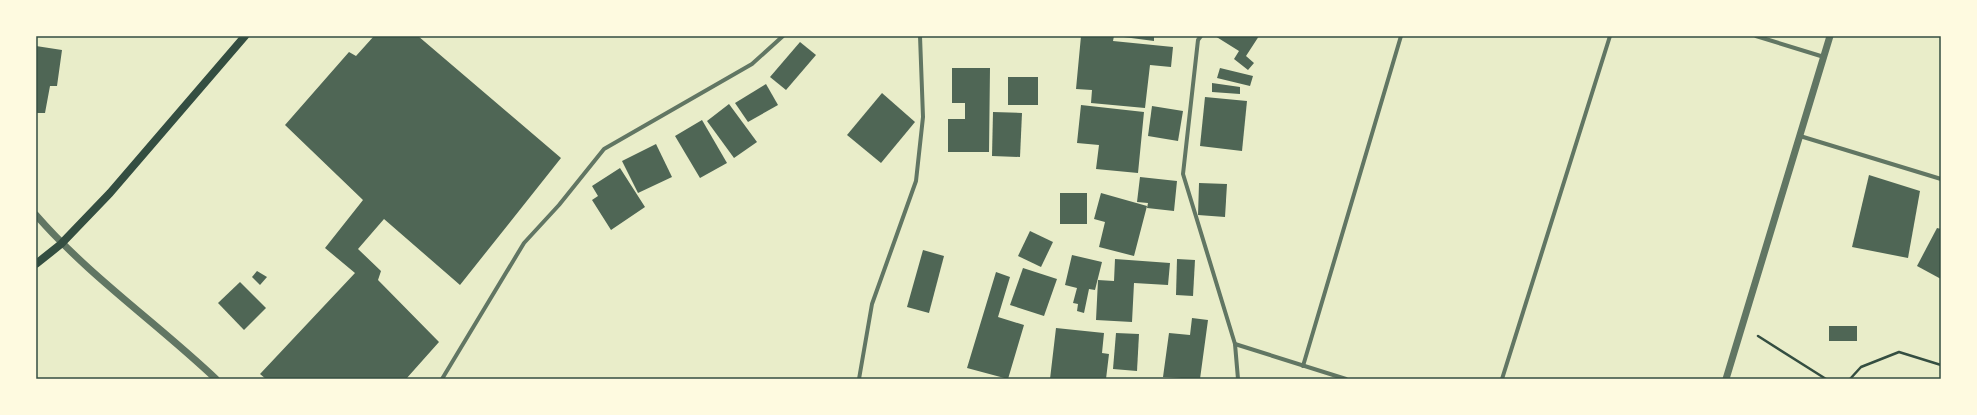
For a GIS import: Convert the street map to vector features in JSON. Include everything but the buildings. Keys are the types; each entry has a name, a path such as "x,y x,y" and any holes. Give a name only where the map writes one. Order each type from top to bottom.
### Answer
{"main road":[{"path":"36,264 61,244 110,193 245,36"}],"street":[{"path":"442,379 524,243 559,205 604,149 752,64 782,36"},
{"path":"858,379 872,304 916,181 923,117 920,36"},
{"path":"1201,36 1198,40 1183,174 1235,344 1238,379"},
{"path":"1303,366 1401,36"},
{"path":"1502,379 1610,36"},
{"path":"1756,36 1824,57"},
{"path":"1726,379 1830,36"},
{"path":"1800,136 1941,179"},
{"path":"36,215 61,244 183,347 216,379"},
{"path":"1235,344 1346,379"}],"path":[{"path":"1742,326 1826,379"},
{"path":"1850,379 1862,367 1899,352 1941,365"}]}
